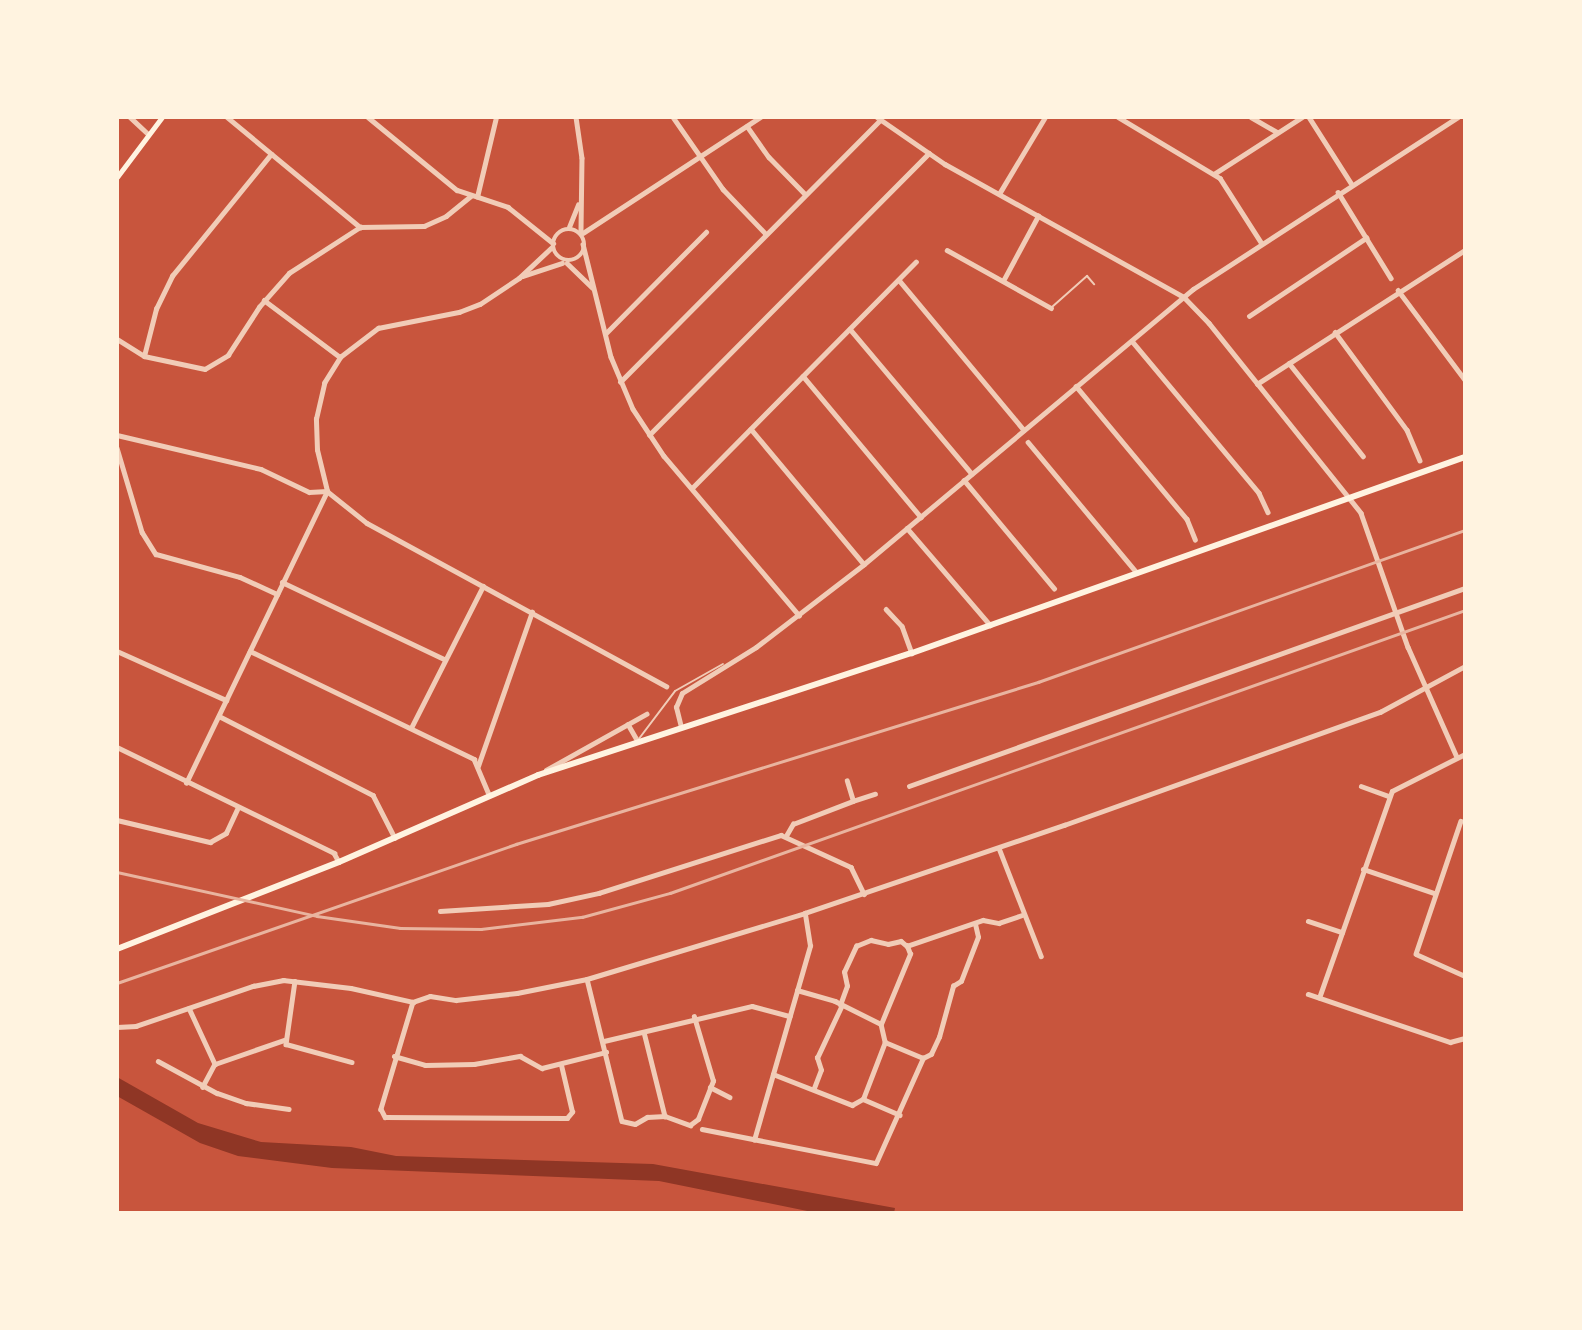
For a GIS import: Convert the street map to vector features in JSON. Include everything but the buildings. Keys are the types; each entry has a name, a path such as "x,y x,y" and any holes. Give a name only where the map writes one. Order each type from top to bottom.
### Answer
{"main road":[{"path":"117,177 162,117"},
{"path":"117,949 339,862 538,775 912,653 1465,457"}],"street":[{"path":"130,117 147,134"},
{"path":"227,117 360,227"},
{"path":"368,117 450,184 474,196 508,207 552,245 565,263 587,281 599,308"},
{"path":"117,339 144,356 205,369 228,355 264,300 289,273 360,227 424,226 446,216 474,196 496,117"},
{"path":"576,117 582,158 579,203 583,244 620,382 649,435 799,616"},
{"path":"673,117 699,157 766,233"},
{"path":"582,232 760,117"},
{"path":"999,194 1045,117"},
{"path":"1118,117 1214,174 1261,242"},
{"path":"1251,117 1277,132"},
{"path":"1214,174 1302,117"},
{"path":"1309,117 1352,183"},
{"path":"681,727 678,697 799,616 1184,296 1261,242 1458,117"},
{"path":"620,382 879,118 929,153 999,194 1184,296 1257,384 1341,493 1350,498 1365,522 1425,687 1457,757"},
{"path":"747,126 769,157 806,194"},
{"path":"649,435 929,153"},
{"path":"144,356 156,309 172,275 271,154"},
{"path":"1338,192 1391,278"},
{"path":"519,278 569,227 579,203"},
{"path":"1003,281 1038,216"},
{"path":"569,227 582,232"},
{"path":"605,334 706,232"},
{"path":"1249,316 1366,238"},
{"path":"583,244 579,256 519,278 459,312 377,328 340,357 324,383 316,419 317,450 327,491 361,519 666,686"},
{"path":"947,250 1051,308"},
{"path":"1257,384 1398,290 1465,250"},
{"path":"692,488 916,262"},
{"path":"899,280 1024,430"},
{"path":"1398,290 1465,380"},
{"path":"264,300 340,357"},
{"path":"850,329 972,474"},
{"path":"1335,332 1407,430 1420,460"},
{"path":"1132,341 1259,493 1268,513"},
{"path":"1289,363 1363,456"},
{"path":"803,376 921,517"},
{"path":"1076,386 1187,519 1195,539"},
{"path":"751,429 864,564"},
{"path":"117,435 261,469 309,492 327,491"},
{"path":"1028,442 1137,573"},
{"path":"117,449 142,532 156,554 240,578 277,594"},
{"path":"964,480 1054,588"},
{"path":"186,783 327,491"},
{"path":"907,528 990,625"},
{"path":"282,582 444,659"},
{"path":"411,728 444,659 484,586"},
{"path":"909,786 1465,587"},
{"path":"886,609 902,626 912,653"},
{"path":"478,766 532,612"},
{"path":"117,651 226,701"},
{"path":"250,651 474,759 489,795"},
{"path":"1241,657 1245,666"},
{"path":"117,1027 136,1026 253,986 295,981 412,1002 430,996 456,1000 517,993 587,979 805,913 999,848 1380,712 1465,666"},
{"path":"1083,713 1087,722"},
{"path":"538,775 646,714"},
{"path":"219,716 373,795 394,838"},
{"path":"628,724 638,741"},
{"path":"117,747 237,809 334,853 339,862"},
{"path":"1319,998 1389,796 1398,785 1465,754"},
{"path":"932,768 935,776"},
{"path":"847,781 853,801"},
{"path":"1361,786 1389,796"},
{"path":"786,836 793,824 875,794"},
{"path":"117,820 210,842 226,834 237,809"},
{"path":"1461,821 1434,893 1416,954 1465,976"},
{"path":"440,911 548,904 599,894 769,837 786,836 851,867 864,894"},
{"path":"999,848 1022,915 1041,957"},
{"path":"1363,869 1434,893"},
{"path":"754,1140 811,941 805,913"},
{"path":"907,946 975,923 999,923 1022,915"},
{"path":"1308,920 1342,932"},
{"path":"702,1129 874,1165 901,1115 923,1058 931,1054 953,986 965,972 978,937 975,923"},
{"path":"773,1074 852,1105 863,1099 886,1042 881,1024 910,954 901,941 888,944 872,940 853,947 844,972 847,986 841,1006 817,1058 821,1070 814,1088"},
{"path":"587,979 622,1121 635,1124 665,1116 693,1124 710,1087 694,1017"},
{"path":"295,981 284,1040 289,1048 352,1062"},
{"path":"797,990 881,1024"},
{"path":"1308,994 1450,1042 1465,1038"},
{"path":"412,1002 394,1056 381,1112 409,1120 567,1118 572,1112 561,1065"},
{"path":"604,1041 694,1017 717,1016 748,1007 790,1016"},
{"path":"189,1008 215,1064"},
{"path":"645,1032 665,1116"},
{"path":"203,1087 215,1064 284,1040"},
{"path":"886,1042 923,1058"},
{"path":"394,1056 425,1065 474,1064 520,1056 540,1068 606,1052"},
{"path":"158,1061 203,1087 246,1103 289,1109"},
{"path":"710,1087 730,1097"},
{"path":"863,1099 901,1115"}],"lane":[{"path":"1051,308 1087,276 1094,284"},
{"path":"638,741 675,691 719,665 732,663"}],"shaded area":[{"path":"117,1077 198,1123 261,1142 351,1147 396,1156 653,1164 895,1208 894,1213 817,1213 659,1181 332,1168 238,1156 200,1143 117,1096"}],"railway":[{"path":"117,983 516,844 1038,682 1465,530"},
{"path":"117,872 317,916 400,928 481,929 582,917 670,893 1465,610"}]}
